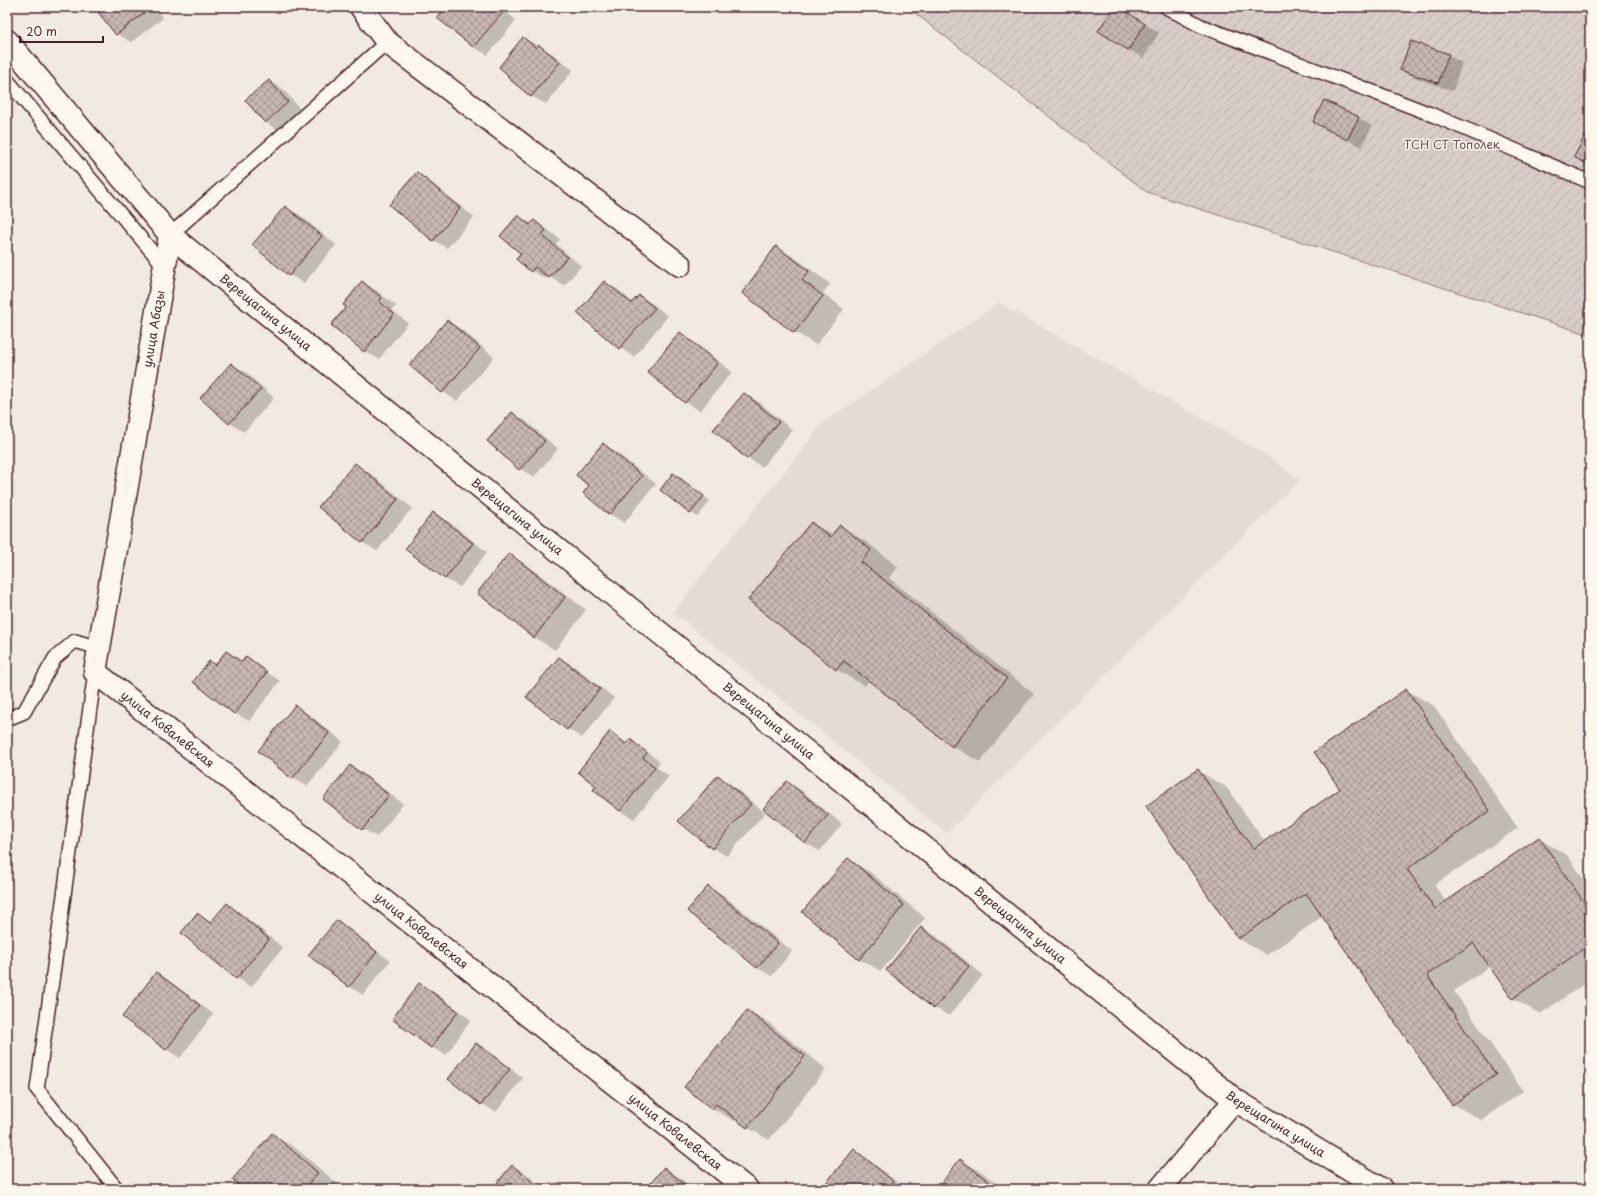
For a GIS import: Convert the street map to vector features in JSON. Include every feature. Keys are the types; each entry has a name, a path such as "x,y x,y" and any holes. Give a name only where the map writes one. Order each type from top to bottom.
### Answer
{"street":[{"path":"361,7 387,42 680,265"},
{"path":"7,41 170,235"},
{"name":"улица Абазы","path":"95,672 170,235"},
{"name":"Верещагина улица","path":"170,235 1235,1100 1381,1189"},
{"name":"улица Ковалевская","path":"95,672 747,1189"},
{"path":"1160,1189 1235,1100"}],"lane":[{"path":"1166,7 1201,26 1428,113 1590,182"},
{"path":"170,235 387,42"},
{"path":"7,80 164,267"},
{"path":"7,719 24,712 55,658 75,641 99,648"},
{"path":"95,672 37,1089 117,1189"}],"shaded area":[{"path":"999,303 1270,457 1299,480 947,833 673,612 823,423"}],"green space":[{"name":"ТСН СТ Тополек","path":"907,7 1590,7 1590,335 1147,192"}],"building":[{"path":"94,7 147,7 149,9 116,35"},
{"path":"446,7 497,7 503,12 473,47 437,18"},
{"path":"1114,7 1119,7 1145,24 1128,50 1098,31"},
{"path":"523,37 536,48 539,45 560,62 531,97 507,77 508,75 499,67"},
{"path":"1411,41 1449,54 1438,83 1400,70"},
{"path":"269,80 288,102 265,123 245,100"},
{"path":"1324,100 1359,117 1347,140 1313,122"},
{"path":"1585,136 1590,139 1590,166 1574,157"},
{"path":"417,172 460,208 433,241 389,205"},
{"path":"285,206 322,236 289,276 252,245"},
{"path":"518,215 530,225 534,220 546,230 542,235 567,257 549,278 535,267 531,272 516,259 521,254 500,236"},
{"path":"776,246 809,271 802,280 823,296 794,333 742,293"},
{"path":"362,281 382,298 379,301 394,314 364,352 331,325 346,307 343,305"},
{"path":"604,281 631,303 639,295 655,308 619,349 577,313"},
{"path":"447,320 480,348 442,393 409,365"},
{"path":"680,332 718,363 685,403 647,372"},
{"path":"231,363 261,389 229,424 200,398"},
{"path":"744,393 779,422 747,459 713,430"},
{"path":"512,412 545,441 519,470 487,441"},
{"path":"603,443 642,476 609,515 583,493 589,486 576,475"},
{"path":"355,463 398,499 362,543 318,507"},
{"path":"673,473 704,496 690,514 660,490"},
{"path":"433,512 473,543 445,579 405,549"},
{"path":"811,522 830,537 840,525 871,550 861,562 1007,678 952,747 844,661 836,670 748,600"},
{"path":"509,553 565,597 534,638 477,593"},
{"path":"226,651 242,662 246,656 267,672 234,714 193,682 209,661 215,665"},
{"path":"559,657 600,689 567,730 526,697"},
{"path":"1406,689 1490,811 1407,869 1435,909 1539,837 1590,911 1590,944 1512,999 1473,943 1427,975 1496,1075 1452,1105 1306,893 1238,939 1146,806 1198,769 1253,849 1340,789 1314,752"},
{"path":"295,705 329,733 292,779 258,751"},
{"path":"610,731 626,744 630,739 647,753 643,758 655,767 620,811 593,790 596,786 578,772"},
{"path":"350,765 389,795 362,830 323,799"},
{"path":"718,775 751,804 712,849 678,821"},
{"path":"787,781 828,815 805,843 763,809"},
{"path":"848,858 904,905 859,960 802,912"},
{"path":"708,886 778,943 757,968 687,911"},
{"path":"227,903 269,939 236,979 181,933 197,913 210,923"},
{"path":"337,920 377,952 349,987 308,955"},
{"path":"921,927 969,966 934,1009 886,970"},
{"path":"156,972 200,1005 166,1050 122,1017"},
{"path":"419,983 458,1011 431,1048 392,1019"},
{"path":"747,1010 805,1056 747,1128 716,1104 712,1109 684,1087"},
{"path":"476,1043 510,1069 481,1105 448,1079"},
{"path":"272,1133 318,1173 304,1189 235,1189 238,1184 232,1180"},
{"path":"854,1149 893,1181 887,1189 821,1189"},
{"path":"960,1159 998,1189 937,1189"},
{"path":"512,1165 541,1189 492,1189"},
{"path":"664,1167 690,1189 646,1189"}]}
